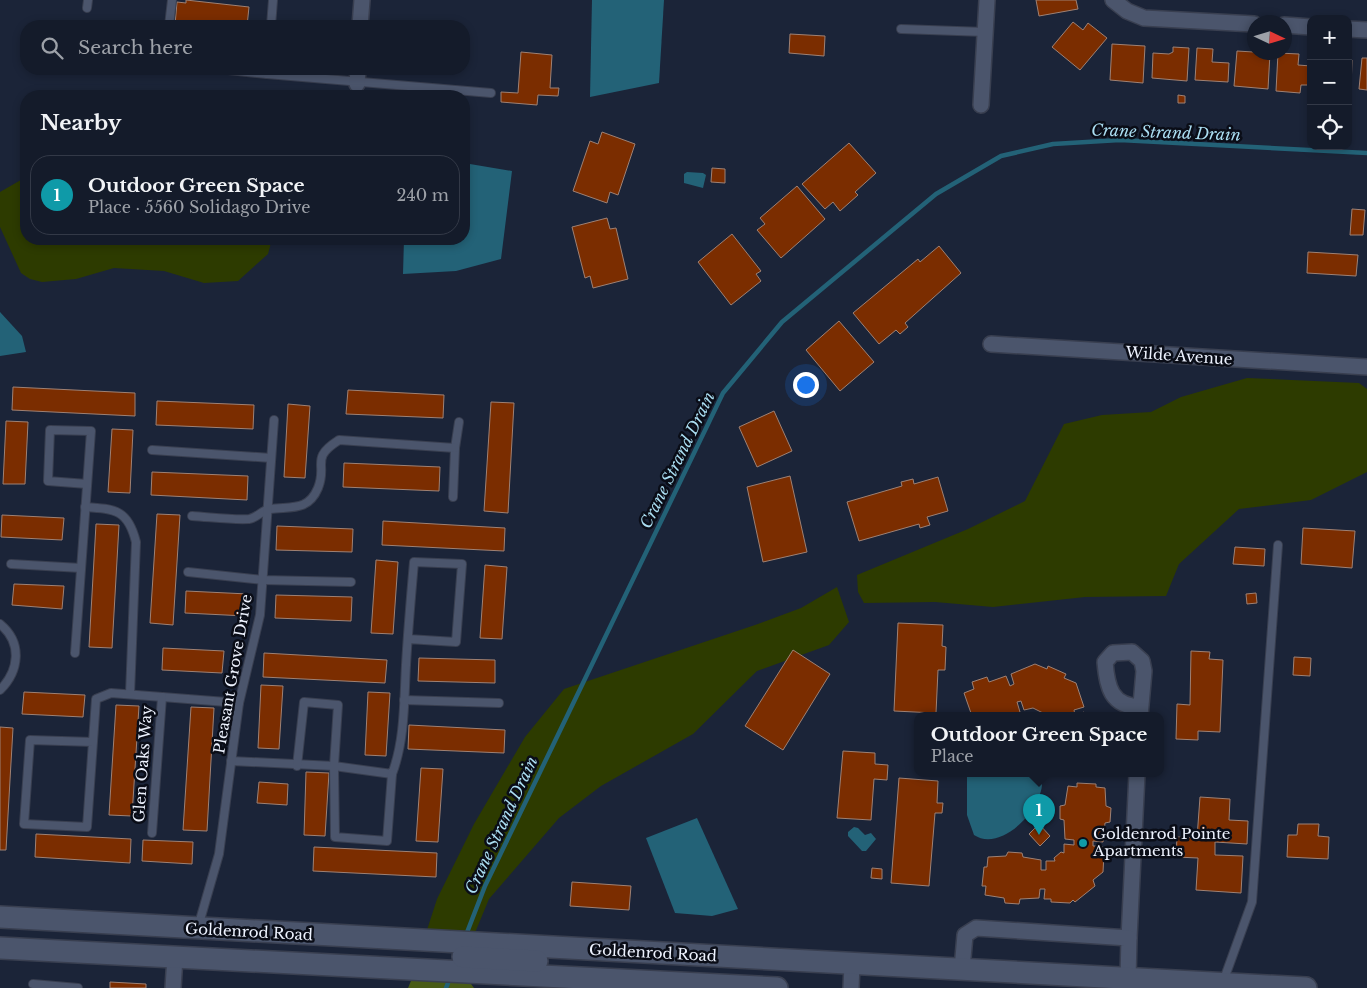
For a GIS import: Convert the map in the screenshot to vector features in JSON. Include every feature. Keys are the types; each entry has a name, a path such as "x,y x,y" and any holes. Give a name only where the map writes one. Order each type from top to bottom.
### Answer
{"main road":[{"name":"Goldenrod Road","path":"0,917 198,929 434,956 504,959 615,951 1306,988"},
{"path":"22,949 62,936 180,942 192,936 198,929"},
{"name":"Goldenrod Road","path":"0,948 382,967 434,956 504,959 608,984 777,988"},
{"path":"608,984 618,972 634,965 803,961"}],"street":[{"path":"360,20 362,0"},
{"path":"981,105 987,0"},
{"path":"1113,0 1127,11 1144,18 1247,24"},
{"path":"1292,25 1307,26"},
{"path":"1352,28 1367,30"},
{"name":"Wilde Avenue","path":"991,344 1367,368"},
{"path":"1128,978 1137,777"},
{"path":"962,970 965,936 976,928 1129,938"},
{"path":"173,988 175,957"},
{"path":"851,988 852,964"}],"lane":[{"path":"170,20 172,0"},
{"path":"271,20 272,0"},
{"path":"901,29 985,32"},
{"path":"319,75 464,90"},
{"path":"470,91 491,93"},
{"name":"Pleasant Grove Drive","path":"198,929 219,854 238,703 260,615 274,420"},
{"path":"453,497 458,422"},
{"path":"75,653 91,432 50,430 48,481 87,484"},
{"path":"192,516 252,519 268,509 292,509 303,506 312,498 319,486 321,456 327,448 340,440 455,448"},
{"path":"152,450 271,458"},
{"path":"85,507 110,509 123,515 131,524 134,533 136,542 130,694"},
{"path":"1223,984 1252,902 1278,544"},
{"path":"297,766 304,702 338,705 334,766 335,837 387,841 392,774 400,755 408,639 414,562 462,564 456,642 408,639"},
{"path":"11,564 81,568"},
{"path":"188,572 263,580 350,582"},
{"path":"0,624 14,642 17,654 10,680 0,690"},
{"path":"93,742 30,740 24,824 87,827 93,742 96,699 111,693 238,703"},
{"name":"Glen Oaks Way","path":"152,833 162,697"},
{"path":"404,700 499,704"},
{"path":"231,761 297,766 334,766 392,774"},
{"path":"33,984 78,988"}],"green space":[{"path":"20,180 20,245 270,245 268,254 238,281 204,283 164,271 114,268 76,279 42,282 30,279 21,273 0,227 0,192"},
{"path":"1247,378 1359,383 1367,389 1367,472 1311,500 1239,509 1179,564 1166,596 1085,597 993,607 935,602 864,603 858,592 857,575 968,529 1025,501 1064,424 1102,415 1151,412 1181,397"},
{"path":"837,587 849,622 829,645 757,671 693,734 601,786 559,818 489,899 472,940 426,933 437,899 474,824 525,737 564,689 801,608"},
{"path":"419,962 460,969 474,988 408,988"}],"water":[{"path":"592,0 664,0 659,83 590,97"},
{"path":"470,164 512,171 501,259 456,271 403,274 404,245 470,245"},
{"path":"687,172 703,173 706,175 703,188 684,183 684,174"},
{"path":"0,312 22,336 26,352 0,356"},
{"path":"967,777 1039,777 1042,781 1041,792 1036,803 1019,825 1008,833 996,838 985,839 974,835 967,815"},
{"path":"697,818 738,909 712,916 675,913 646,838"},
{"path":"854,827 858,828 865,835 871,833 876,839 866,851 862,851 848,836 848,832"}],"building":[{"path":"186,0 249,7 248,20 175,20 177,2 186,3"},
{"path":"1036,0 1076,0 1078,9 1039,16"},
{"path":"1073,22 1083,30 1088,23 1107,38 1080,70 1052,47"},
{"path":"790,34 825,36 824,56 789,53"},
{"path":"1112,44 1145,46 1143,83 1110,80"},
{"path":"1173,47 1189,48 1187,81 1152,78 1153,53 1169,54 1173,52"},
{"path":"1197,48 1213,49 1212,62 1229,63 1228,82 1195,80"},
{"path":"1237,51 1247,52 1247,60 1270,60 1268,89 1234,86"},
{"path":"521,52 552,55 550,88 559,88 558,96 538,95 537,105 501,102 501,92 518,93"},
{"path":"1292,54 1299,54 1298,65 1307,66 1307,85 1301,85 1300,93 1276,91 1278,60 1292,60"},
{"path":"1362,58 1367,58 1367,90 1359,89"},
{"path":"1178,95 1185,96 1185,103 1178,103"},
{"path":"602,132 635,144 618,195 610,192 607,203 573,191 590,141 598,144"},
{"path":"849,143 876,173 855,192 858,195 840,211 833,202 825,209 802,184"},
{"path":"712,168 725,169 725,183 711,182"},
{"path":"797,186 825,219 781,258 757,230 765,224 760,218"},
{"path":"1352,209 1365,210 1363,235 1350,235"},
{"path":"607,218 610,229 616,228 628,279 593,288 590,276 585,278 572,227"},
{"path":"732,234 761,271 756,274 761,281 731,305 698,262"},
{"path":"939,246 961,273 905,323 908,327 900,334 896,330 879,344 853,313 918,259 920,262"},
{"path":"1308,252 1358,255 1356,276 1307,273"},
{"path":"839,321 874,362 840,391 806,350"},
{"path":"13,387 135,393 135,416 12,410"},
{"path":"348,390 444,395 443,418 346,414"},
{"path":"157,401 254,405 253,429 156,425"},
{"path":"491,402 514,403 508,513 484,511"},
{"path":"288,404 310,406 305,478 284,477"},
{"path":"774,411 792,451 757,467 739,427"},
{"path":"6,421 28,422 25,484 3,484"},
{"path":"112,429 133,430 130,493 108,492"},
{"path":"344,463 440,467 439,491 343,487"},
{"path":"152,472 248,476 247,500 151,495"},
{"path":"790,476 807,552 763,562 747,487"},
{"path":"938,477 948,511 927,517 930,525 920,528 919,524 859,541 847,502 902,486 901,482 913,479 914,484"},
{"path":"157,514 180,515 173,625 150,623"},
{"path":"2,515 64,518 62,540 1,537"},
{"path":"383,521 505,528 504,551 382,545"},
{"path":"96,524 119,525 112,648 89,647"},
{"path":"277,526 353,529 352,552 276,550"},
{"path":"1303,528 1355,531 1352,568 1301,564"},
{"path":"1235,547 1265,549 1264,566 1233,564"},
{"path":"376,560 398,562 393,634 371,633"},
{"path":"485,565 507,567 502,639 480,638"},
{"path":"14,584 64,586 62,609 12,605"},
{"path":"186,591 248,594 246,616 185,613"},
{"path":"1256,593 1257,603 1247,604 1246,594"},
{"path":"276,595 352,597 351,621 275,618"},
{"path":"898,623 943,625 942,646 946,647 945,670 938,670 936,712 894,711"},
{"path":"163,648 224,651 222,673 162,670"},
{"path":"793,650 830,674 783,750 745,726"},
{"path":"1191,651 1210,652 1209,659 1223,660 1220,732 1198,731 1198,740 1176,739 1177,704 1190,705"},
{"path":"264,653 387,660 385,683 263,677"},
{"path":"1294,657 1311,658 1310,676 1293,675"},
{"path":"419,658 495,660 495,683 418,681"},
{"path":"1035,664 1047,669 1048,666 1066,674 1064,678 1076,683 1084,707 1074,710 1074,712 1041,712 1033,708 1024,710 1021,701 1017,702 1020,712 971,712 964,693 974,689 972,682 987,677 989,682 1006,676 1010,686 1014,684 1011,674"},
{"path":"261,685 283,686 279,749 258,748"},
{"path":"24,692 85,695 83,717 22,714"},
{"path":"368,692 390,693 386,756 365,755"},
{"path":"116,705 139,706 132,816 109,815"},
{"path":"191,707 214,708 207,831 183,830"},
{"path":"409,725 505,730 504,753 408,749"},
{"path":"0,727 13,728 6,850 0,850"},
{"path":"843,751 875,753 875,764 888,765 887,780 874,779 871,820 837,818"},
{"path":"421,768 443,769 438,842 416,841"},
{"path":"306,772 329,773 325,836 304,835"},
{"path":"899,778 938,781 937,803 943,803 942,813 935,813 929,886 891,883"},
{"path":"259,782 288,784 287,805 257,803"},
{"name":"Goldenrod Pointe Apartments","path":"1077,783 1096,784 1096,787 1105,788 1106,806 1111,808 1110,822 1105,823 1103,842 1093,841 1093,846 1102,846 1102,854 1104,854 1103,872 1093,880 1095,886 1075,902 1073,900 1070,903 1051,902 1051,899 1044,899 1045,889 1040,889 1039,898 1020,899 1019,904 1005,903 1004,898 985,895 986,886 982,886 984,867 987,867 988,857 1006,856 1008,852 1022,853 1023,857 1041,860 1041,870 1046,870 1046,861 1055,861 1054,858 1061,852 1064,853 1064,844 1074,845 1074,840 1065,839 1064,820 1060,819 1060,806 1065,805 1068,786 1077,787"},
{"path":"1200,797 1230,799 1229,820 1248,821 1247,844 1215,842 1215,855 1243,856 1241,893 1196,890 1198,858 1176,857 1177,837 1197,838"},
{"path":"1039,824 1050,836 1040,846 1029,834"},
{"path":"1298,824 1319,824 1318,836 1329,837 1328,859 1287,857 1288,835 1297,835"},
{"path":"36,834 131,839 130,863 35,857"},
{"path":"143,840 193,842 192,864 142,861"},
{"path":"314,847 437,853 436,877 313,871"},
{"path":"872,868 882,869 882,879 871,878"},
{"path":"572,882 631,886 629,910 570,906"},
{"path":"110,982 146,984 146,988 110,988"}],"waterway":[{"name":"Crane Strand Drain","path":"466,935 485,886 723,393 782,322 936,194 1001,156 1053,144 1120,140 1367,153"},
{"name":"Crane Strand Drain","path":"446,988 450,978"}],"place":[{"name":"Outdoor Green Space","path":"1039,835"},
{"name":"Goldenrod Pointe Apartments","path":"1083,843"}]}
